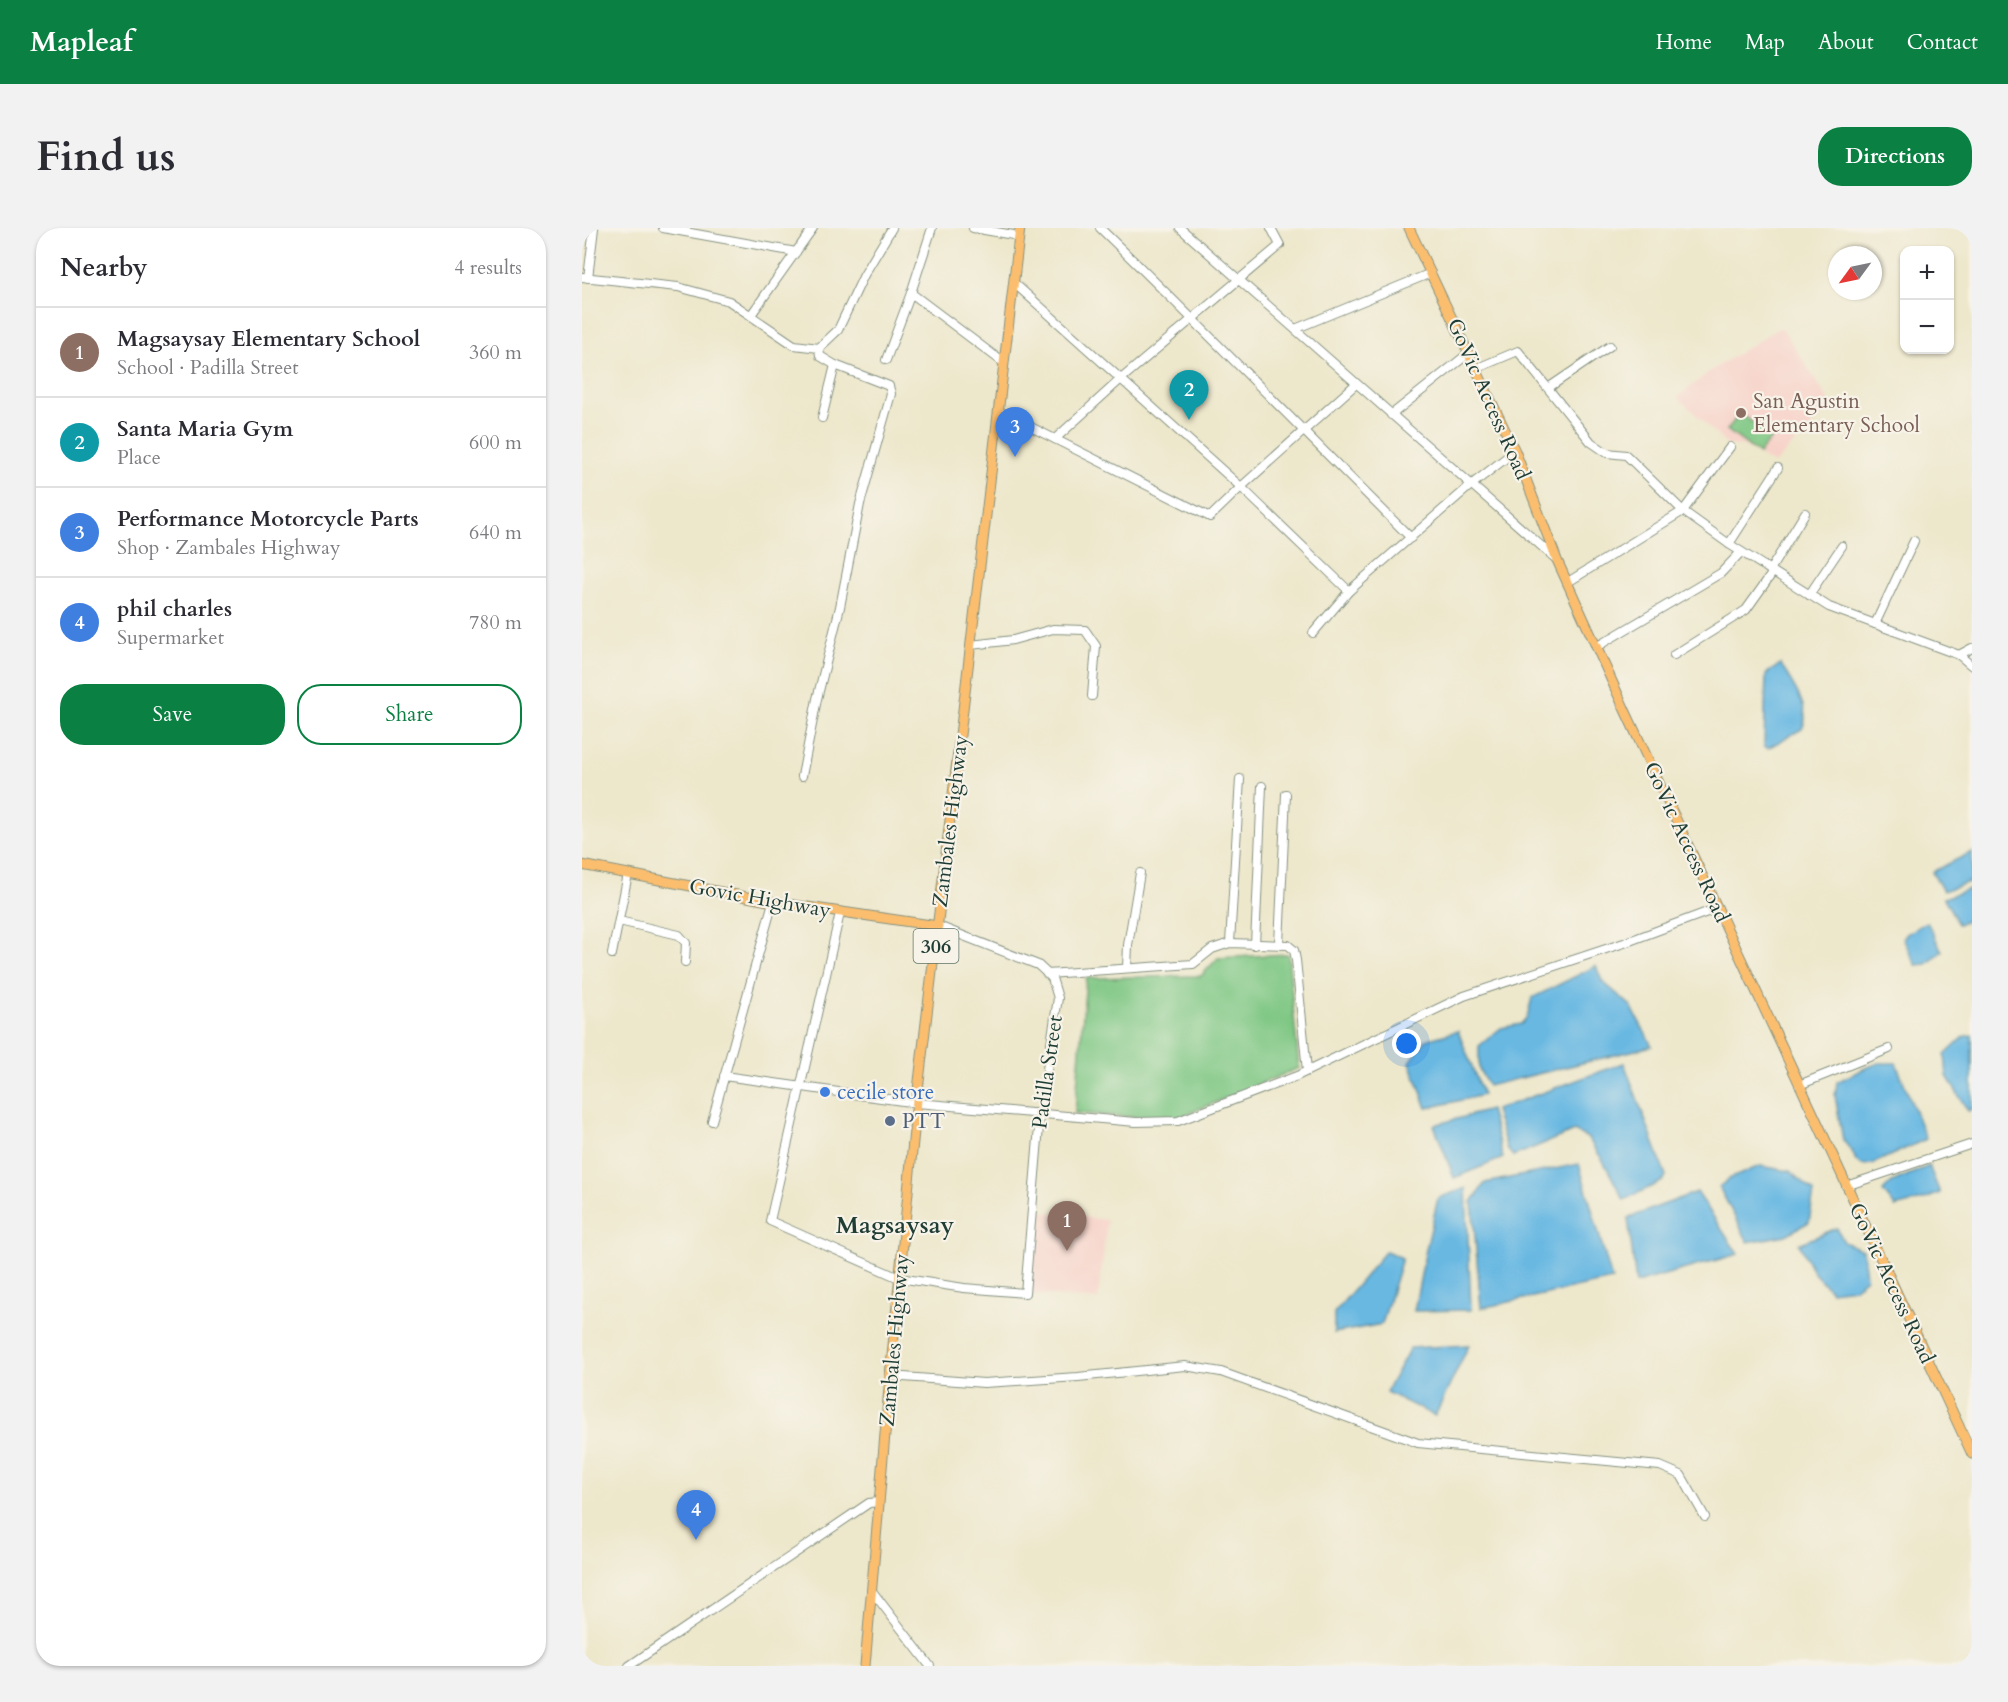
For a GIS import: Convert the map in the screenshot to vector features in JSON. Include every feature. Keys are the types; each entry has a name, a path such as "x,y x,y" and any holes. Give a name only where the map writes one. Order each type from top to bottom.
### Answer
{"main road":[{"name":"GoVic Access Road","path":"1409,228 1515,451 1557,560 1596,647 1972,1454"},
{"name":"Zambales Highway","path":"865,1666 899,1278 917,1103 1019,232"},
{"name":"Govic Highway","path":"582,865 773,902 938,926"}],"street":[{"path":"594,228 585,278 678,287 729,301 794,345 819,348"},
{"path":"663,228 796,252"},
{"path":"751,315 813,228"},
{"path":"819,348 838,330 864,274 892,228"},
{"path":"886,360 932,228"},
{"path":"973,228 1019,232"},
{"path":"1180,228 1557,560"},
{"path":"1055,439 1121,379 1280,245 1271,228"},
{"path":"1105,229 1411,538"},
{"path":"1295,330 1431,273"},
{"path":"1014,283 1241,487 1349,591"},
{"path":"911,293 1004,363"},
{"path":"1548,388 1610,346"},
{"path":"802,776 817,699 840,607 860,504 891,394 889,386 835,365 820,356 819,348"},
{"path":"1475,369 1518,351 1591,442 1607,453 1626,455 1683,511 1729,544 1828,607 1959,655 1972,666"},
{"path":"1391,415 1469,353"},
{"path":"822,418 835,365"},
{"path":"999,411 1210,517 1356,384"},
{"path":"1568,582 1683,511 1730,447"},
{"path":"1313,633 1349,591 1471,485 1515,451"},
{"path":"1729,544 1778,468"},
{"path":"1674,656 1746,610 1772,571 1805,513"},
{"path":"1875,624 1914,541"},
{"path":"1809,595 1842,546"},
{"path":"1596,647 1720,573 1741,552"},
{"path":"971,645 1013,640 1053,629 1085,630 1096,646 1092,696"},
{"path":"1959,655 1972,648"},
{"path":"1230,944 1240,779"},
{"path":"1255,945 1262,786"},
{"path":"1279,944 1286,794"},
{"path":"1127,968 1128,945 1140,873"},
{"path":"612,954 628,874"},
{"path":"712,1121 773,902"},
{"path":"724,1076 917,1103 1136,1122 1178,1121 1307,1071 1464,996 1624,943 1718,908"},
{"path":"840,913 770,1221 899,1278"},
{"path":"620,921 679,935 686,943 685,962"},
{"path":"938,926 1038,965 1047,974 1193,964 1212,949 1230,944 1288,945 1294,950 1307,1071"},
{"name":"Padilla Street","path":"899,1278 964,1288 1025,1293 1040,1115 1058,998 1052,978 1047,974"},
{"path":"1799,1085 1889,1050"},
{"path":"1846,1186 1972,1144"},
{"path":"890,1376 984,1383 1078,1377 1185,1366 1221,1372 1418,1443 1660,1466 1682,1475 1705,1517"},
{"path":"629,1666 869,1503 879,1502"},
{"path":"872,1591 930,1666"}],"shaded area":[{"path":"1782,328 1829,401 1817,420 1774,464 1745,446 1727,445 1678,397 1709,372"},
{"path":"1035,1211 1107,1220 1098,1300 1028,1293"}],"green space":[{"path":"1740,413 1772,437 1759,454 1727,430"},
{"path":"1288,954 1299,1068 1173,1120 1075,1113 1086,978 1201,976 1218,958"}],"water":[{"path":"1781,664 1803,704 1805,721 1802,729 1768,748 1764,746 1766,674"},
{"path":"1972,852 1972,881 1943,891 1932,872"},
{"path":"1972,888 1972,919 1958,924 1944,898"},
{"path":"1927,922 1942,951 1927,964 1916,965 1903,938"},
{"path":"1596,966 1602,981 1631,1006 1652,1046 1488,1086 1479,1069 1479,1046 1501,1028 1521,1024 1527,1017 1532,998"},
{"path":"1458,1031 1483,1095 1427,1108 1410,1062 1426,1040"},
{"path":"1972,1035 1972,1109 1968,1111 1947,1076 1945,1055 1965,1036"},
{"path":"1624,1063 1666,1176 1663,1181 1624,1200 1588,1138 1574,1131 1513,1156 1507,1149 1495,1110"},
{"path":"1879,1063 1896,1063 1926,1139 1872,1164 1862,1165 1856,1161 1843,1140 1835,1096 1837,1082"},
{"path":"1490,1110 1503,1158 1454,1178 1434,1125"},
{"path":"1579,1164 1612,1280 1481,1308 1472,1202 1485,1183"},
{"path":"1760,1166 1790,1171 1814,1192 1809,1222 1786,1235 1748,1242 1719,1187 1729,1179"},
{"path":"1929,1166 1940,1193 1895,1207 1883,1191 1892,1182"},
{"path":"1466,1188 1471,1310 1414,1311 1438,1198"},
{"path":"1697,1192 1738,1254 1636,1283 1628,1218"},
{"path":"1837,1228 1844,1242 1863,1250 1866,1278 1854,1288 1831,1291 1814,1273 1799,1244"},
{"path":"1386,1251 1402,1258 1382,1324 1334,1333 1334,1313"},
{"path":"1469,1345 1435,1416 1386,1392 1410,1348"}],"place":[{"name":"San Agustin Elementary School","path":"1741,413"},
{"name":"Santa Maria Gym","path":"1189,420"},
{"name":"Performance Motorcycle Parts","path":"1015,457"},
{"name":"cecile store","path":"825,1092"},
{"name":"PTT","path":"890,1121"},
{"name":"Magsaysay Elementary School","path":"1067,1251"},
{"name":"phil charles","path":"696,1540"}],"district":[{"name":"Magsaysay","path":"895,1225"}]}
